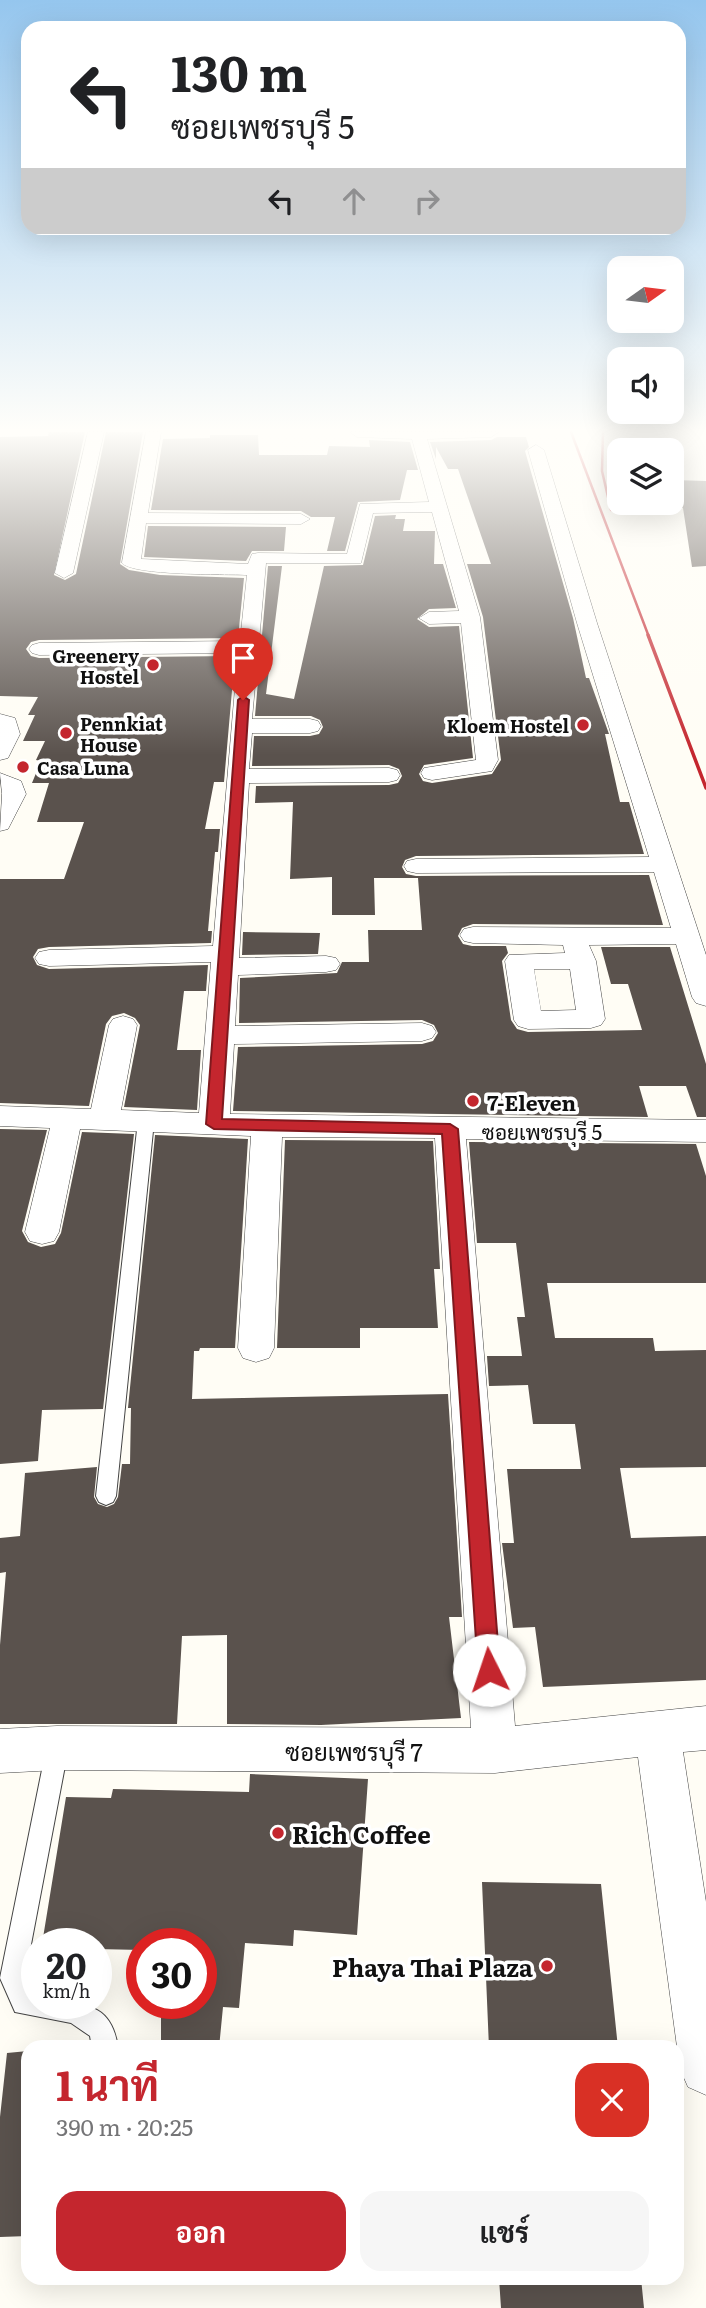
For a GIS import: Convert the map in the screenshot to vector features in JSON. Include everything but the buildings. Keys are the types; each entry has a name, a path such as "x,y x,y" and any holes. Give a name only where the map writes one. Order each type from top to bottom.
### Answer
{"street":[{"path":"64,573 72,540"},
{"path":"135,540 131,563 257,569"},
{"path":"214,1124 237,776 258,558 355,559 359,540"},
{"path":"432,773 476,768 484,766 487,760 470,617 449,540"},
{"path":"562,540 706,998"},
{"path":"429,618 470,617"},
{"path":"39,649 248,647"},
{"path":"0,720 7,723 9,734 0,753"},
{"path":"241,726 310,726"},
{"path":"237,776 389,775"},
{"path":"0,780 13,786 15,794 0,824"},
{"path":"416,866 664,864"},
{"path":"473,935 578,949 687,936"},
{"path":"49,958 326,964"},
{"path":"104,1119 122,1025"},
{"path":"220,1035 422,1032"},
{"name":"ซอยเพชรบุรี 5","path":"0,1116 267,1126 706,1131"},
{"path":"42,1232 67,1119"},
{"path":"256,1348 267,1126"},
{"path":"450,1129 495,1751"},
{"name":"ซอยเพชรบุรี 7","path":"0,1751 57,1748 495,1751 706,1728"},
{"path":"657,1732 706,2069"}],"lane":[{"path":"106,1496 146,1121"},
{"path":"22,1928 57,1748"},
{"path":"21,1931 12,1977 21,1996"},
{"path":"90,2019 98,2024 105,2040"}],"railway":[{"path":"612,540 649,637"},
{"path":"648,635 706,788"}],"place":[{"name":"Greenery Hostel","path":"153,665"},
{"name":"Kloem Hostel","path":"583,725"},
{"name":"Pennkiat House","path":"66,733"},
{"name":"Casa Luna","path":"23,767"},
{"name":"7-Eleven","path":"473,1101"},
{"name":"Rich Coffee","path":"278,1833"},
{"name":"Phaya Thai Plaza","path":"547,1966"}],"route":[{"path":"243,700 214,1124 450,1129 489,1670"}]}
